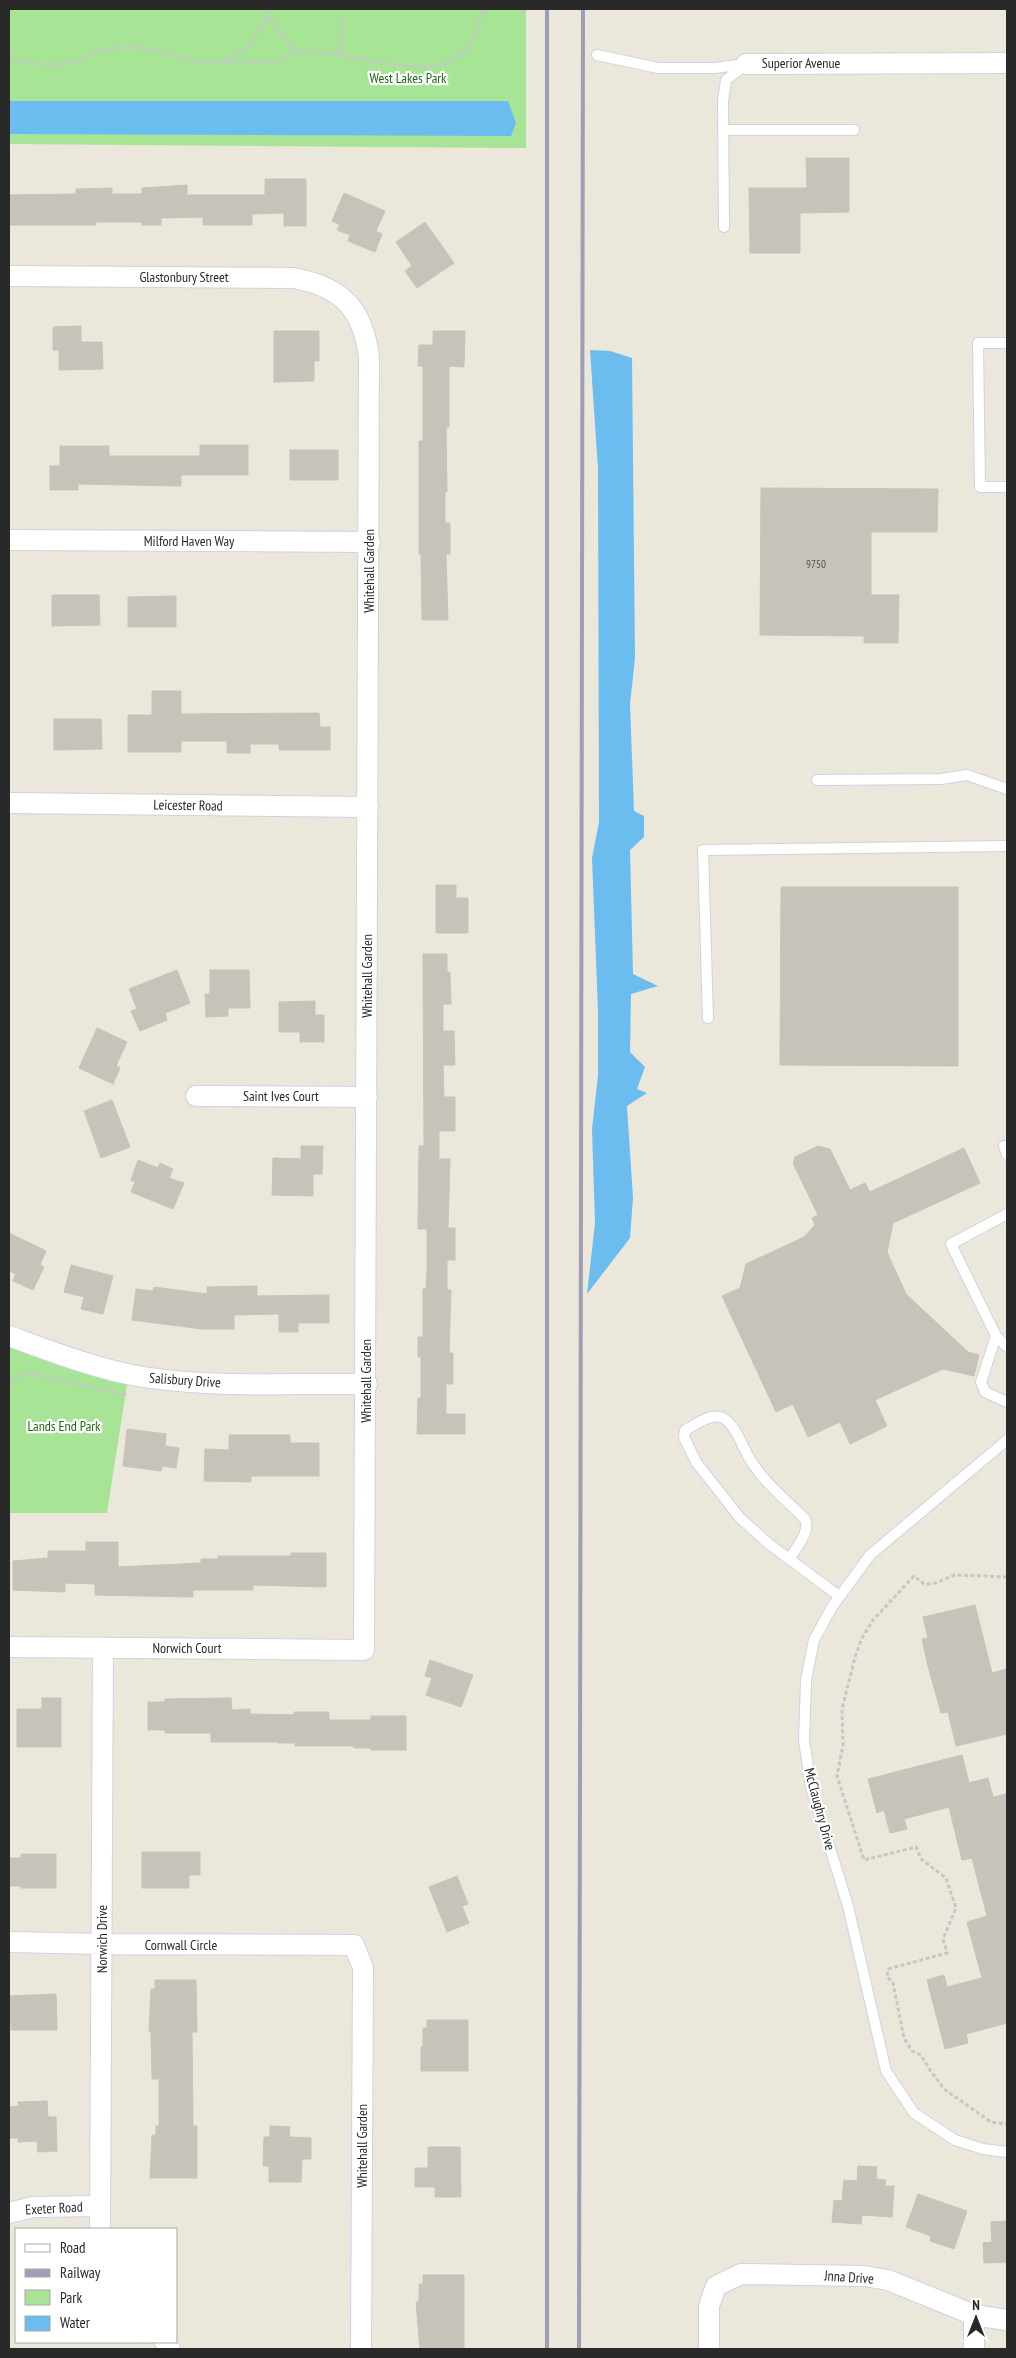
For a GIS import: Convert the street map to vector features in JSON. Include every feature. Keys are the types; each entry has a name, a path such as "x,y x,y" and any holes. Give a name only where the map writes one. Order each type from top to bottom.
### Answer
{"street":[{"name":"Superior Avenue","path":"746,64 1007,63"},
{"name":"Glastonbury Street","path":"9,276 294,278 326,286 351,306"},
{"name":"Whitehall Garden","path":"351,306 360,319 366,336 369,357 370,542 364,1650"},
{"name":"Milford Haven Way","path":"9,540 370,542"},
{"name":"Leicester Road","path":"9,803 368,807"},
{"name":"Saint Ives Court","path":"196,1096 366,1097"},
{"name":"Salisbury Drive","path":"9,1336 75,1360 141,1376 204,1383 366,1384"},
{"name":"Norwich Court","path":"9,1647 364,1650"},
{"name":"Norwich Drive","path":"100,2228 103,1648"},
{"name":"Cornwall Circle","path":"9,1942 354,1945"},
{"name":"Whitehall Garden","path":"354,1945 363,1968 361,2349"},
{"name":"Exeter Road","path":"9,2213 33,2207 100,2206"},
{"name":"Jnna Drive","path":"709,2349 709,2306 716,2286 742,2274 864,2276 888,2280 974,2315 1007,2320"},
{"path":"974,2315 974,2349"}],"lane":[{"name":"Superior Avenue","path":"597,55 658,68 715,68 746,64"},
{"path":"724,227 723,101 726,80 746,64"},
{"path":"723,130 854,130"},
{"path":"1007,343 978,343 980,487 1007,487"},
{"path":"817,780 941,779 967,775 1007,789"},
{"path":"708,1018 703,850 1007,846"},
{"path":"1007,1214 951,1244 996,1336 1007,1347"},
{"path":"996,1336 981,1382 985,1392 1007,1402"},
{"path":"790,1558 805,1531 807,1523 770,1485 752,1462 727,1420 718,1416 710,1417 685,1430 684,1437 696,1462 740,1518 769,1544 840,1596"},
{"name":"McClaughry Drive","path":"1007,1440 870,1555 840,1596 814,1640 806,1680 804,1740 812,1787 848,1906 886,2071 914,2112 955,2140 983,2150 1007,2152"}],"path":[{"path":"226,61 245,48 257,34 268,16 268,9"},
{"path":"268,16 282,38 296,51 340,54 418,68 440,65 458,56 472,40 481,20 483,9"},
{"path":"340,54 343,18"},
{"path":"9,57 24,62 58,64 76,61 104,49 140,48 194,61 211,63 226,61 254,64 291,56 296,51"},
{"path":"9,1380 28,1373 127,1395"},
{"path":"1007,1577 955,1575 934,1584 924,1584 914,1576 873,1620 862,1638 855,1657 842,1709 843,1745 838,1776 864,1860 916,1847 921,1859 946,1878 956,1908 943,1939 947,1953 888,1969 887,1977 893,1983 904,2038 912,2051 921,2055 944,2089 991,2122 1007,2124"}],"green space":[{"name":"West Lakes Park","path":"9,9 526,9 526,148 9,144"},
{"name":"Lands End Park","path":"9,1347 80,1372 127,1384 107,1513 9,1513"}],"water":[{"path":"9,101 508,101 516,123 511,136 9,134"},
{"path":"590,350 610,351 632,358 635,658 630,704 634,811 644,816 644,837 630,850 633,974 658,986 631,994 630,1052 645,1067 637,1089 647,1093 627,1106 633,1198 630,1238 587,1294 595,1223 592,1129 598,1075 598,1011 592,858 599,822 598,469"}],"building":[{"path":"806,158 849,158 849,212 800,213 800,253 750,253 749,188 807,188"},
{"path":"265,179 306,179 306,226 284,226 284,213 252,214 252,225 203,225 203,217 161,218 161,225 142,225 142,222 96,222 96,225 10,225 9,195 76,194 76,189 112,188 112,194 142,194 142,188 187,185 187,195 265,195"},
{"path":"344,193 385,211 376,231 382,234 375,252 348,241 350,235 337,230 340,225 332,221"},
{"path":"425,222 454,263 417,288 405,271 412,266 396,242"},
{"path":"81,326 81,342 102,342 103,369 59,370 59,350 53,350 53,327"},
{"path":"274,331 319,331 319,361 314,361 314,381 274,382"},
{"path":"433,331 465,331 464,367 449,366 449,427 446,427 447,492 445,492 445,523 450,523 450,554 446,554 448,620 422,620 421,554 419,554 419,441 423,441 423,366 418,366 419,345 433,345"},
{"path":"200,445 248,445 248,475 181,475 181,486 78,484 78,490 50,490 50,466 60,466 60,446 109,446 109,456 200,456"},
{"path":"290,450 338,450 338,480 290,480"},
{"path":"761,488 938,489 937,532 871,532 871,595 899,595 898,643 864,643 864,636 760,635"},
{"path":"52,595 99,595 100,625 52,626"},
{"path":"176,596 176,627 128,627 128,597"},
{"path":"152,691 181,691 181,714 319,713 320,727 330,727 330,750 279,750 279,744 250,744 250,753 227,753 227,741 181,741 181,752 128,752 128,715 152,715"},
{"path":"54,719 101,719 102,749 54,750"},
{"path":"436,885 456,885 456,898 468,898 468,933 436,933"},
{"path":"781,887 958,887 958,1066 780,1065"},
{"path":"423,954 447,954 447,972 450,972 451,1004 443,1004 443,1031 454,1031 455,1065 443,1065 444,1097 455,1097 455,1131 439,1131 439,1159 450,1159 448,1228 455,1228 455,1260 447,1260 447,1290 451,1290 449,1353 453,1353 453,1384 446,1384 446,1414 465,1414 465,1434 417,1434 418,1398 421,1398 421,1357 418,1357 418,1337 423,1337 423,1289 426,1289 427,1272 427,1229 418,1229 419,1146 424,1146"},
{"path":"177,970 190,1003 165,1013 167,1020 140,1031 131,1011 137,1009 129,989"},
{"path":"210,970 249,970 250,1008 228,1008 228,1016 206,1017 205,994 210,994"},
{"path":"315,1001 315,1015 324,1015 324,1042 300,1042 300,1032 279,1032 279,1002"},
{"path":"97,1028 127,1042 116,1066 120,1068 113,1084 79,1068"},
{"path":"112,1100 130,1147 101,1158 84,1111"},
{"path":"301,1146 323,1146 322,1174 313,1174 313,1196 272,1195 273,1158 301,1159"},
{"path":"818,1146 830,1149 850,1190 865,1183 870,1192 964,1148 980,1183 893,1223 887,1252 906,1294 968,1352 979,1355 974,1376 943,1369 875,1400 887,1426 850,1444 840,1422 808,1437 793,1404 776,1412 722,1296 740,1288 746,1264 804,1237 815,1225 812,1218 818,1215 793,1163 795,1157"},
{"path":"138,1160 158,1168 160,1163 173,1169 169,1178 184,1183 173,1209 131,1192 135,1182 131,1180"},
{"path":"9,1233 46,1251 40,1265 44,1267 33,1290 13,1281 16,1274 9,1271"},
{"path":"71,1265 113,1276 103,1314 81,1309 84,1297 64,1292"},
{"path":"257,1286 257,1296 329,1295 329,1323 298,1323 298,1332 279,1332 279,1314 234,1315 234,1329 202,1329 132,1320 136,1289 153,1291 154,1287 207,1294 207,1287"},
{"path":"127,1429 166,1434 165,1446 179,1448 176,1468 162,1466 161,1471 123,1466"},
{"path":"229,1435 290,1435 290,1443 319,1443 319,1476 251,1476 251,1482 204,1481 205,1449 229,1450"},
{"path":"86,1542 118,1542 118,1567 201,1563 201,1559 218,1559 218,1556 291,1556 291,1553 326,1553 326,1587 253,1585 253,1590 193,1590 193,1597 95,1595 95,1584 65,1583 65,1592 13,1590 13,1561 48,1558 48,1551 86,1551"},
{"path":"975,1605 992,1673 1007,1669 1007,1734 956,1746 948,1712 941,1713 928,1666 922,1639 928,1638 923,1617"},
{"path":"430,1660 473,1675 461,1707 426,1695 432,1678 425,1676"},
{"path":"42,1698 61,1698 61,1747 17,1747 17,1709 42,1709"},
{"path":"231,1698 232,1710 250,1709 250,1714 294,1715 294,1712 329,1712 329,1720 371,1720 371,1716 406,1716 406,1750 371,1750 371,1748 354,1748 354,1746 295,1746 295,1743 278,1742 211,1742 211,1733 165,1733 165,1730 148,1730 148,1702 165,1702 165,1699"},
{"path":"962,1755 969,1783 988,1778 993,1797 1007,1794 1007,2023 966,2034 968,2043 945,2049 927,1980 944,1975 947,1987 982,1978 967,1922 987,1916 972,1858 962,1860 949,1807 904,1819 907,1829 890,1833 884,1810 877,1813 868,1779"},
{"path":"142,1852 200,1852 200,1875 189,1875 189,1888 142,1888"},
{"path":"21,1854 56,1854 56,1888 9,1886 9,1858 21,1858"},
{"path":"457,1876 468,1904 462,1906 469,1923 447,1932 429,1887"},
{"path":"155,1980 196,1980 197,2032 192,2032 193,2126 197,2126 197,2178 150,2178 152,2135 156,2135 156,2126 159,2126 159,2079 152,2079 151,2032 149,2032 151,1989 155,1989"},
{"path":"56,1994 57,2030 11,2030 10,1996"},
{"path":"427,2020 468,2020 468,2071 421,2071 423,2028 427,2028"},
{"path":"47,2101 48,2117 56,2117 57,2151 38,2152 37,2141 18,2142 18,2138 9,2138 9,2107 19,2106 18,2102"},
{"path":"270,2126 290,2127 289,2137 311,2138 311,2159 302,2159 301,2182 269,2182 269,2166 263,2166 264,2137 270,2137"},
{"path":"428,2147 460,2147 461,2197 435,2197 435,2187 415,2187 415,2168 428,2168"},
{"path":"858,2166 877,2167 876,2179 886,2180 885,2186 894,2186 892,2217 862,2215 861,2224 832,2222 834,2200 842,2201 844,2180 857,2181"},
{"path":"918,2194 967,2211 954,2249 930,2241 931,2236 906,2227"},
{"path":"1007,2221 1007,2262 984,2263 983,2243 992,2242 991,2222"},
{"path":"423,2275 464,2275 464,2349 420,2349 416,2302 419,2302 419,2284 423,2284"}],"railway":[{"path":"547,9 547,2349"},
{"path":"579,2349 583,9"}]}
